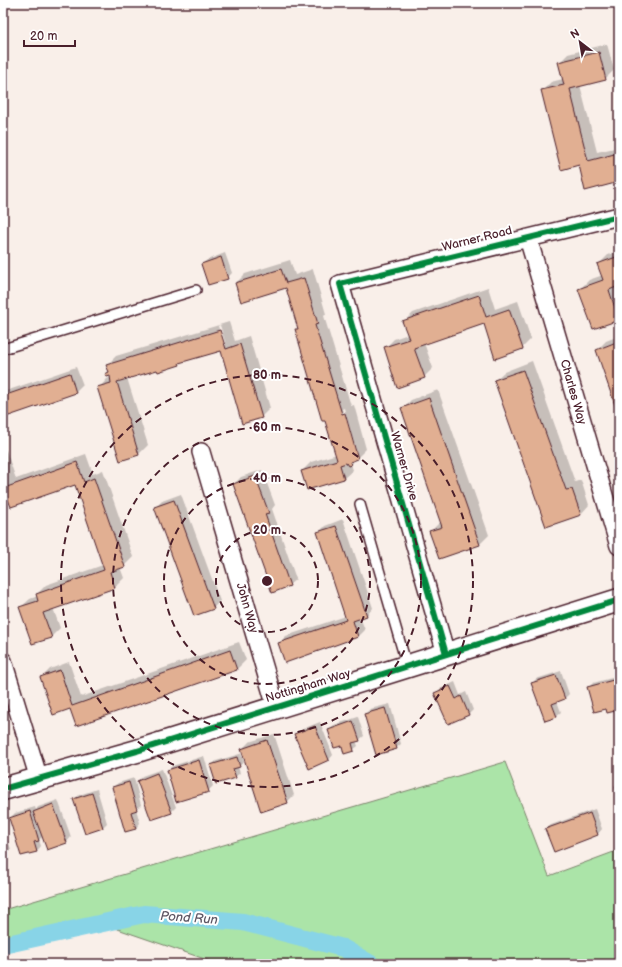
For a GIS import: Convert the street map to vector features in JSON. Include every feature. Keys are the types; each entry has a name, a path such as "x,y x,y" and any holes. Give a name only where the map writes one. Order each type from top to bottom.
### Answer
{"street":[{"name":"Warner Road","path":"340,284 619,216"},
{"name":"Charles Way","path":"528,238 619,546"},
{"name":"Warner Drive","path":"340,284 446,654"},
{"name":"John Way","path":"201,452 276,707"},
{"name":"Nottingham Way","path":"3,789 137,751 446,654 618,604"},
{"path":"3,661 39,779"}],"lane":[{"path":"3,349 196,290"},
{"path":"360,504 407,666"}],"green space":[{"path":"505,762 549,876 619,850 619,964 219,964 109,926 3,946 3,910"}],"building":[{"path":"599,52 606,80 570,89 588,161 618,153 619,182 585,191 579,165 561,170 541,90 564,85 558,62"},
{"path":"619,256 619,286 609,290 619,320 593,329 578,289 603,280 597,264"},
{"path":"221,257 228,279 208,285 201,264"},
{"path":"281,269 286,283 304,278 318,324 315,325 342,414 345,413 358,459 350,462 351,465 348,466 346,463 340,465 344,479 307,490 301,471 337,460 325,421 322,421 295,329 298,329 286,288 241,302 235,283"},
{"path":"479,295 486,317 509,309 523,349 495,359 484,324 414,348 425,378 397,388 384,347 409,339 402,321"},
{"path":"220,330 226,349 240,344 262,418 242,424 221,351 179,363 180,365 158,372 157,370 117,382 139,455 120,461 97,387 111,383 110,376 107,377 105,374 109,372 106,365"},
{"path":"619,341 619,417 596,350"},
{"path":"523,370 566,490 572,489 581,515 546,527 494,380"},
{"path":"70,373 76,393 3,418 3,396"},
{"path":"429,398 480,545 439,559 429,531 442,527 401,408"},
{"path":"77,462 84,482 94,478 125,567 110,572 115,588 43,613 52,638 32,644 19,607 38,601 36,594 104,570 75,485 11,507 7,497 3,498 3,476 7,487"},
{"path":"255,476 269,513 265,514 290,586 272,593 233,484"},
{"path":"174,500 214,609 194,616 154,507"},
{"path":"336,526 367,616 353,621 358,637 285,663 278,643 346,620 317,532"},
{"path":"230,650 237,670 76,726 70,709 53,715 40,677 60,670 72,706"},
{"path":"556,675 565,699 552,704 557,717 545,721 531,683"},
{"path":"617,679 619,685 619,710 607,713 606,709 594,712 587,687"},
{"path":"450,686 456,699 461,696 469,715 448,724 434,693"},
{"path":"385,708 397,749 376,755 364,714"},
{"path":"353,721 360,741 352,743 354,751 344,754 342,746 334,748 328,730"},
{"path":"315,726 329,760 309,769 294,734"},
{"path":"267,740 288,803 261,812 241,749"},
{"path":"237,757 240,767 233,769 236,778 216,784 210,765"},
{"path":"199,760 209,792 176,802 167,770"},
{"path":"157,773 172,813 151,820 137,781"},
{"path":"129,782 137,810 131,812 136,829 125,832 112,787"},
{"path":"619,785 619,800 615,786"},
{"path":"92,793 103,828 85,834 73,799"},
{"path":"53,804 67,843 47,850 33,812"},
{"path":"30,811 39,841 34,842 37,852 21,856 9,818"},
{"path":"590,813 598,835 554,852 545,829"},
{"path":"3,844 7,855 3,856"}],"waterway":[{"name":"Pond Run","path":"3,945 144,914 243,922 343,948 371,964"}],"cycle path":[{"path":"446,654 340,284 619,216"},
{"path":"3,789 137,751 619,600"}]}
